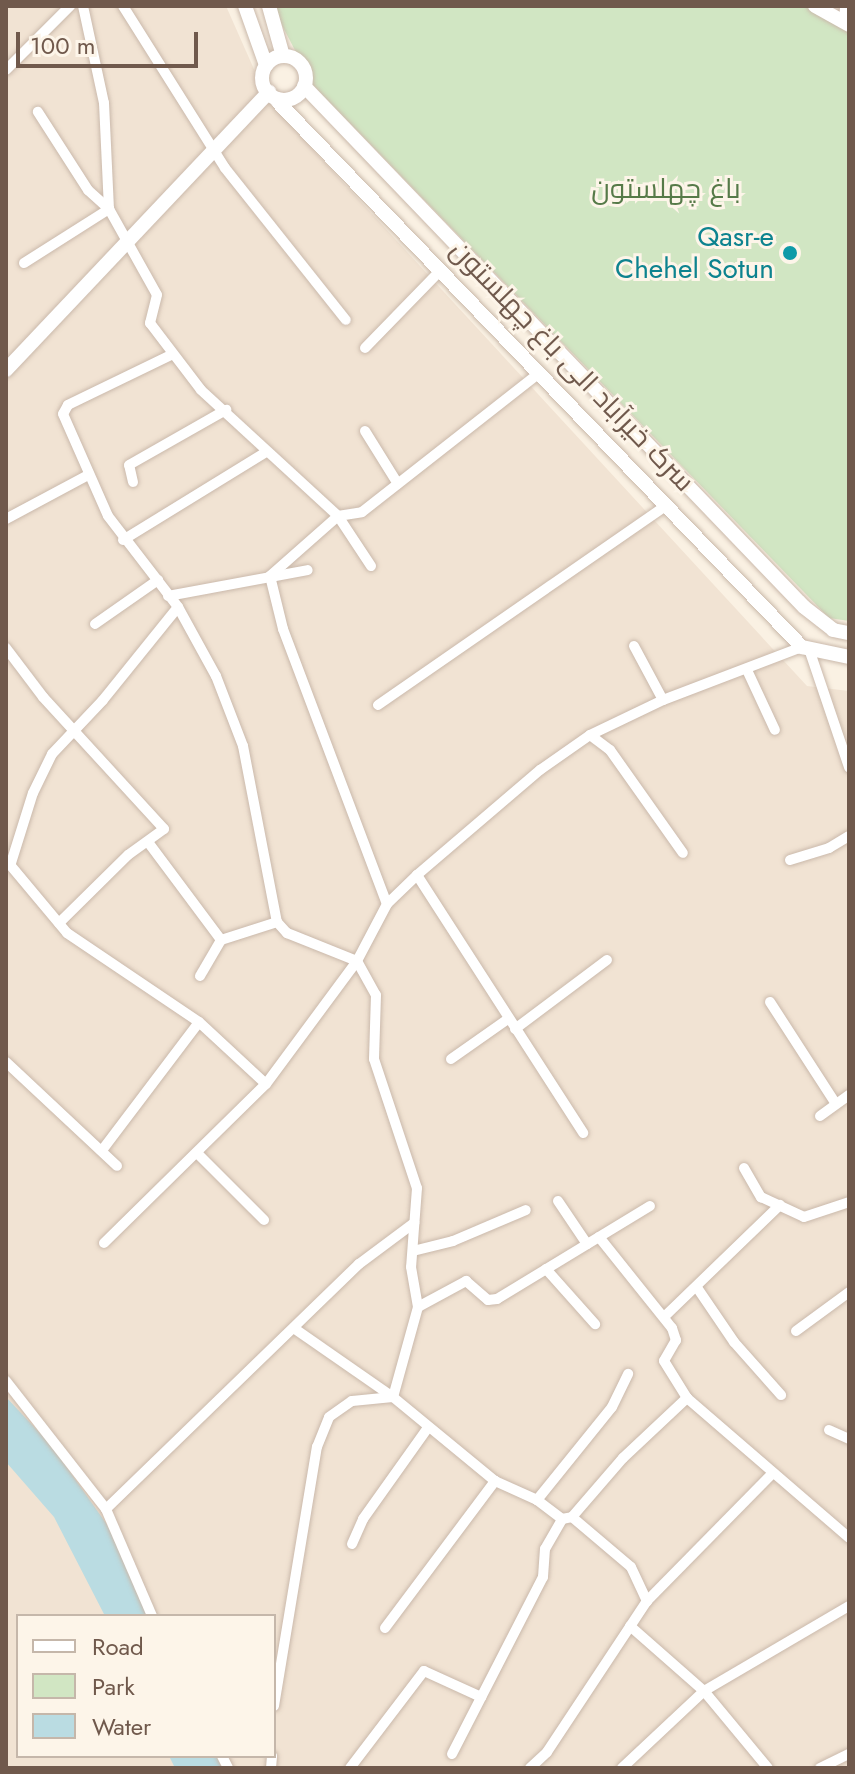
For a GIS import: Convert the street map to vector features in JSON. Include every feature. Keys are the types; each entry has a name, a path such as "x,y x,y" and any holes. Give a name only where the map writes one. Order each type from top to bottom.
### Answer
{"main road":[{"path":"245,6 266,65 262,78 273,97 665,506 806,648 849,657"},
{"path":"6,370 215,147 273,97 304,86 302,65 283,56 269,6"},
{"path":"817,7 847,24"},
{"path":"266,65 283,56"},
{"name":"سرک خیرآباد الی باغ چهلستون","path":"304,86 804,607 833,630 849,633"}],"street":[{"path":"6,70 70,6"},
{"path":"83,6 104,103 109,209"},
{"path":"123,6 215,147 225,168 346,320"},
{"path":"845,6 847,24"},
{"path":"38,112 88,190 109,209 157,295 150,323 173,354 266,452 338,516 371,566"},
{"path":"24,263 109,209"},
{"path":"365,348 440,271"},
{"path":"173,354 64,409 88,475 123,540 178,607 216,676 243,746 277,922 287,933 357,961 376,995 374,1059 382,1094 413,1169 413,1251 418,1307 393,1397"},
{"path":"270,576 338,516 362,512 538,374"},
{"path":"133,482 129,465 226,410"},
{"path":"365,431 398,484"},
{"path":"123,540 266,452"},
{"path":"6,519 88,475"},
{"path":"378,705 665,506"},
{"path":"168,596 308,570"},
{"path":"270,576 283,629 387,904"},
{"path":"95,624 158,580"},
{"path":"178,607 75,733 59,745 43,771 8,861 59,923 199,1022 266,1084"},
{"path":"634,646 663,700"},
{"path":"6,648 75,733 164,829 108,872 59,923"},
{"path":"104,1243 199,1155 266,1084 357,961 387,904 540,770 590,735 663,700 806,648 849,767"},
{"path":"747,670 775,730"},
{"path":"590,735 610,750 683,853"},
{"path":"790,860 829,848 849,836"},
{"path":"148,842 221,940"},
{"path":"417,875 583,1133"},
{"path":"200,976 221,940 277,922"},
{"path":"451,1059 511,1024 607,960"},
{"path":"770,1002 836,1104"},
{"path":"103,1149 199,1022"},
{"path":"6,1062 103,1149 117,1166"},
{"path":"820,1116 849,1095"},
{"path":"199,1155 264,1220"},
{"path":"744,1168 756,1192 804,1217 849,1202"},
{"path":"558,1201 587,1244"},
{"path":"665,1316 698,1289 780,1205"},
{"path":"418,1307 466,1281 488,1300 497,1299 650,1206"},
{"path":"413,1251 453,1241 526,1210"},
{"path":"106,1509 359,1264 414,1223"},
{"path":"599,1237 665,1316 676,1340 664,1361 687,1398 849,1538"},
{"path":"546,1269 595,1324"},
{"path":"698,1289 734,1342 781,1395"},
{"path":"796,1331 849,1292"},
{"path":"295,1329 393,1397 427,1429 495,1481 567,1518 631,1567 647,1601"},
{"path":"537,1500 612,1407 628,1374"},
{"path":"6,1381 106,1509 151,1614"},
{"path":"276,1694 317,1447 329,1417 352,1401 393,1397"},
{"path":"452,1754 543,1577 545,1549 567,1518 623,1458 687,1398"},
{"path":"352,1544 363,1519 427,1429"},
{"path":"829,1430 849,1439"},
{"path":"530,1768 547,1752 647,1601 772,1474"},
{"path":"385,1628 495,1481"},
{"path":"622,1768 704,1691 849,1606"},
{"path":"630,1626 704,1691 768,1768"},
{"path":"350,1768 424,1671 481,1697"},
{"path":"820,1768 849,1754"}],"shaded area":[{"path":"6,6 226,6 268,101 807,686 849,691 849,1768 6,1768"}],"green space":[{"name":"باغ چهلستون","path":"272,6 804,6 849,32 849,621 829,618 313,85"}],"water":[{"path":"6,1397 51,1445 108,1526 147,1614 104,1614 54,1517 6,1462"},
{"path":"170,1758 217,1758 222,1768 175,1768"}],"place":[{"name":"Qasr-e Chehel Sotun","path":"790,253"}]}
